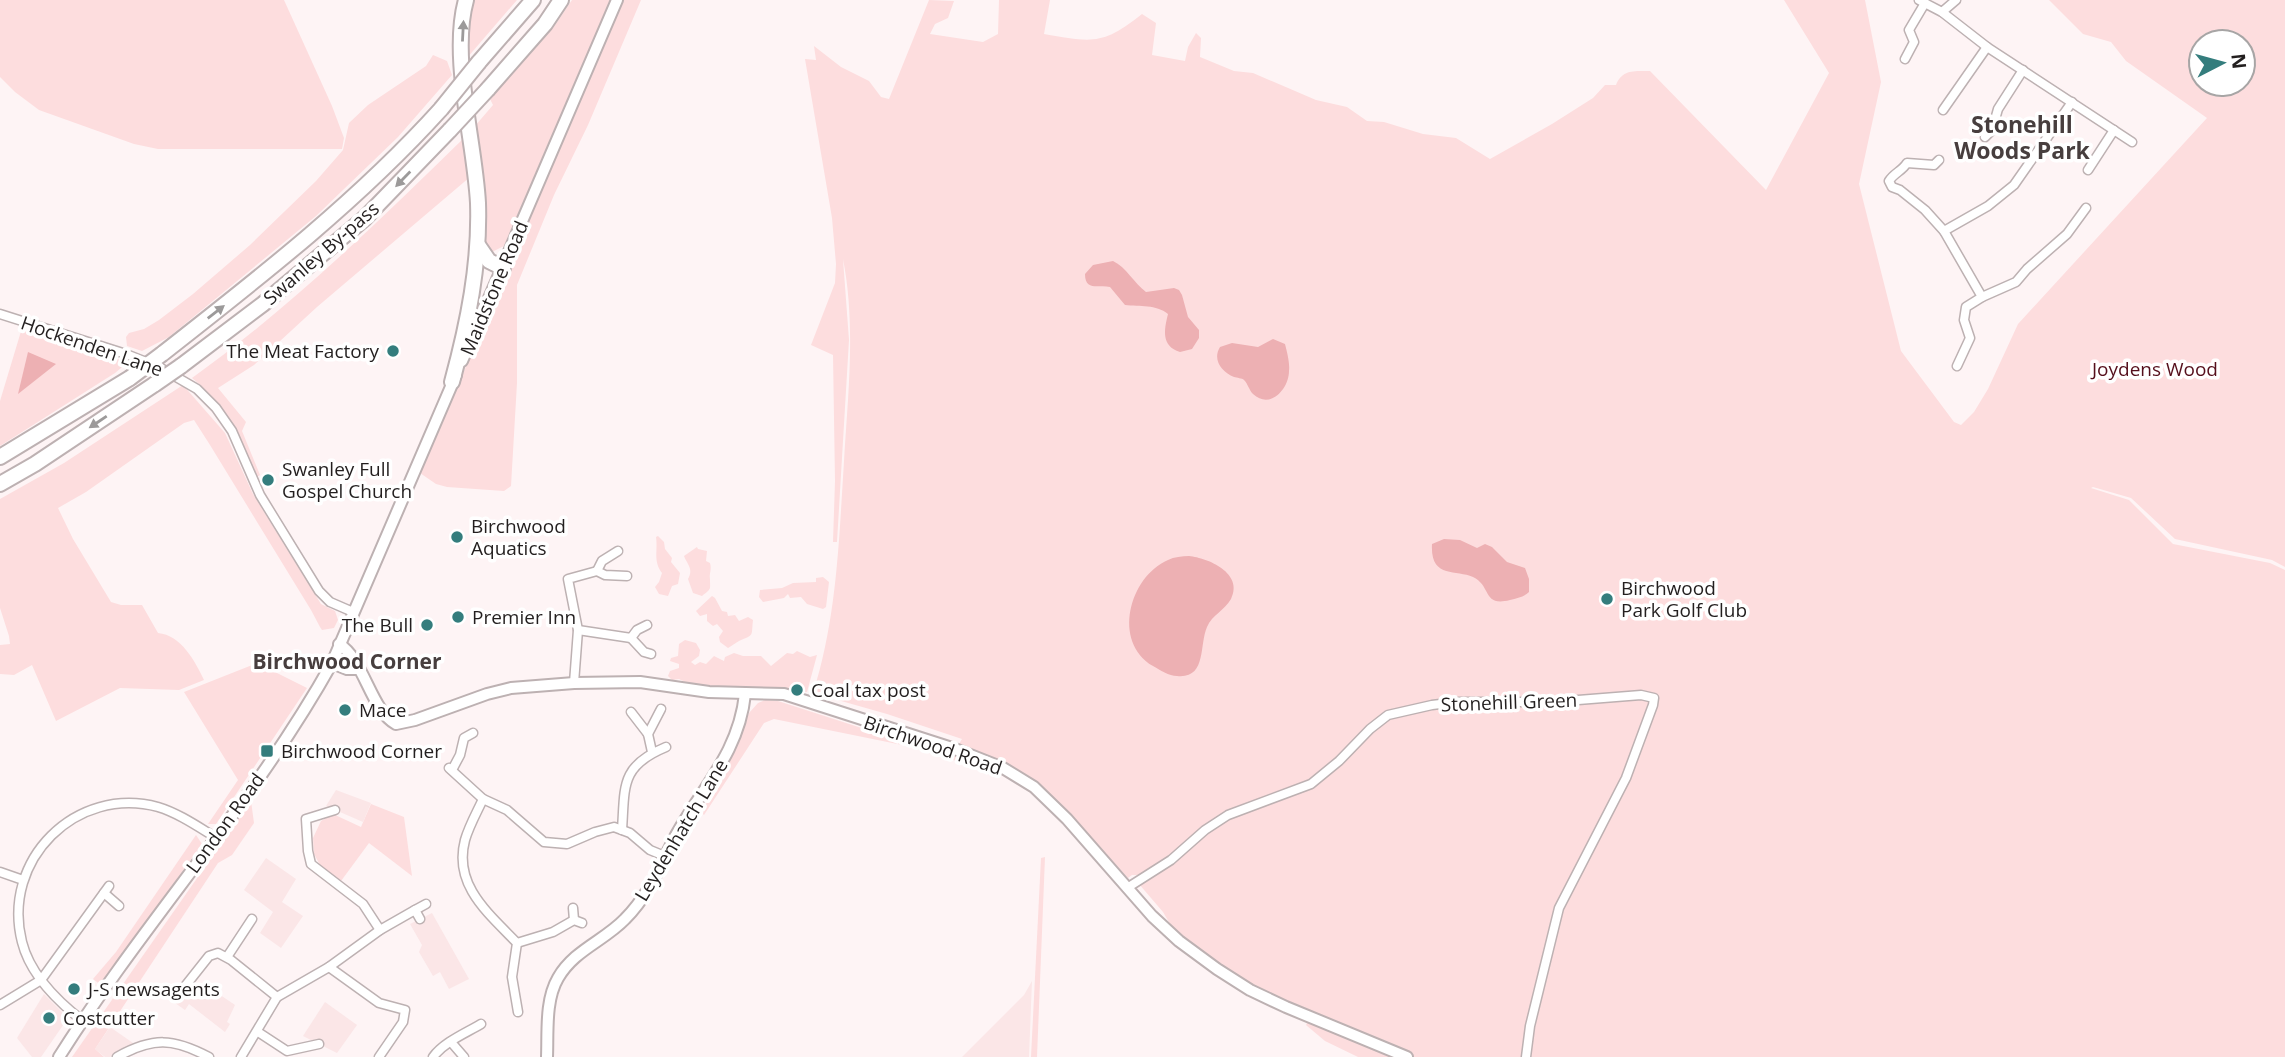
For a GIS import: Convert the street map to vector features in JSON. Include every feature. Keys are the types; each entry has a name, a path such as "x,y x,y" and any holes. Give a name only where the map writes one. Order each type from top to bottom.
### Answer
{"highway":[{"path":"452,382 469,320 478,245 478,200 461,56 466,0"},
{"name":"Swanley By-pass","path":"0,457 130,378 248,286 342,206 423,129 533,0"},
{"name":"Swanley By-pass","path":"0,484 35,464 181,366 263,304 365,218 488,89 545,24 561,0"},
{"path":"478,245 489,261 503,268"}],"street":[{"name":"Maidstone Road","path":"369,576 617,0"},
{"path":"1942,12 1956,0"},
{"path":"1905,59 1914,42 1909,30 1922,2 1942,12 1987,47 2132,142"},
{"path":"1943,110 1987,47"},
{"path":"1985,136 1992,130 1998,109 2023,71"},
{"path":"1944,231 1988,206 2014,185 2072,102"},
{"path":"2088,170 2114,130"},
{"path":"1939,160 1934,165 1908,163 1889,181 1892,187 1900,190 1924,210 1944,231 1982,297"},
{"path":"1957,366 1969,338 1964,320 1966,307 2016,282 2067,234 2086,208"},
{"name":"Hockenden Lane","path":"0,314 159,366 197,389 216,408 232,431 260,495 320,591 330,602 353,612"},
{"path":"597,571 602,562 618,551"},
{"path":"574,683 578,630 569,579 597,571 605,575 626,576"},
{"name":"London Road","path":"59,1057 278,750 332,663 369,576"},
{"path":"631,638 637,630 647,625"},
{"path":"578,630 631,638 643,652 651,654"},
{"name":"Birchwood Road","path":"339,644 345,648 366,679 385,715 396,724 498,691 574,683 640,682 745,694 784,694 955,749 1003,768 1034,787 1127,888 1180,941 1213,966 1250,990 1286,1007 1408,1057"},
{"path":"332,663 347,669 357,669"},
{"name":"Leydenhatch Lane","path":"547,1057 552,990 557,979 569,962 624,920 643,899 675,837 715,777 743,708 745,694"},
{"name":"Stonehill Green","path":"1127,888 1171,860 1205,830 1228,815 1311,784 1388,715 1457,702 1553,702 1627,696 1654,698 1626,778 1559,908 1530,1026 1526,1057"},
{"path":"648,734 662,709"},
{"path":"631,712 648,734 652,752"},
{"path":"473,733 464,738 460,755 450,769 483,799 507,810 544,842 567,844 606,828 631,833 650,849 667,857"},
{"path":"622,830 627,777 632,769 652,752 666,747"},
{"path":"483,799 466,837 463,858 465,877 479,904 517,943"},
{"path":"83,1021 51,994 28,958 21,940 19,908 23,880 51,834 82,813 112,804 144,804 160,807 215,838"},
{"path":"335,810 306,819 310,860 317,870 363,904 380,930"},
{"path":"0,873 23,880"},
{"path":"0,1005 41,980 106,890 119,906"},
{"path":"241,1057 277,997 329,967 380,930 426,904"},
{"path":"517,943 578,922 573,908"},
{"path":"415,910 420,919"},
{"path":"227,957 252,919"},
{"path":"517,943 512,977 518,1012"},
{"path":"186,985 209,956 219,953 277,997"},
{"path":"329,967 379,1003 405,1010 403,1022 379,1057"},
{"path":"433,1057 437,1051 481,1024"},
{"path":"258,1032 287,1051 319,1044"},
{"path":"117,1057 141,1046 169,1042 189,1046 209,1057"},
{"path":"451,1042 464,1057"}],"shaded area":[{"path":"1113,261 1146,292 1174,288 1179,290 1188,317 1199,330 1199,338 1192,349 1180,352 1167,342 1165,331 1168,314 1153,307 1125,305 1110,287 1087,283 1085,274 1093,265"},
{"path":"1273,339 1285,344 1289,371 1282,390 1266,400 1253,394 1243,379 1226,372 1217,356 1220,347 1232,343 1258,347"},
{"path":"28,352 56,364 18,394"},
{"path":"1444,539 1460,540 1477,548 1485,544 1492,547 1507,562 1525,568 1529,579 1529,592 1510,600 1495,601 1473,577 1440,568 1432,555 1432,544"},
{"path":"1189,556 1222,568 1233,582 1234,590 1231,599 1207,627 1198,667 1187,675 1174,676 1153,666 1140,655 1129,626 1130,610 1143,580 1154,568 1170,559"},
{"path":"336,790 371,803 363,822 326,806"},
{"path":"266,858 296,879 282,902 303,916 281,948 260,933 273,912 244,890"},
{"path":"432,913 469,979 449,989 440,972 433,976 419,952 422,945 410,924"},
{"path":"1032,981 1029,1057 962,1057 1024,995"},
{"path":"178,984 192,991 204,984 235,1005 225,1032 189,1004 185,1010 168,998"},
{"path":"44,994 68,1018 41,1057 32,1057 17,1038"},
{"path":"325,1002 357,1025 337,1053 303,1036"},
{"path":"110,1027 133,1043 110,1057 105,1057 95,1049"}],"green space":[{"path":"0,0 284,0 332,106 344,138 342,149 158,149 134,144 39,110 0,77"},
{"path":"473,0 517,0 467,58 471,5"},
{"path":"572,0 610,0 504,246 492,252 484,245 475,126 493,105 490,99 553,28"},
{"path":"624,0 641,0 517,285 517,383 511,486 504,491 436,484 420,473"},
{"name":"Joydens Wood","path":"929,0 954,1 948,18 935,24 930,34 983,42 998,34 999,0 1050,0 1044,34 1074,39 1096,39 1117,32 1142,14 1156,23 1152,55 1185,61 1188,47 1196,33 1201,38 1200,57 1234,71 1253,73 1316,100 1347,107 1367,121 1384,122 1423,134 1456,138 1490,159 1593,98 1605,85 1616,85 1625,74 1650,71 1766,190 1829,73 1784,0 1865,0 1881,82 1859,184 1901,351 1954,422 1961,425 1974,412 1988,389 2018,324 2207,118 2126,61 2111,42 2083,34 2049,0 2285,0 2285,567 2272,560 2175,539 2131,498 2091,488 2129,500 2173,544 2270,563 2285,570 2285,1057 1408,1057 1286,1007 1180,941 1163,912 1139,884 1147,875 1132,875 1128,878 1073,818 1030,779 1008,764 959,744 962,739 813,693 827,636 836,578 850,334 843,259 849,340 837,542 833,542 833,355 811,345 835,283 836,264 832,218 805,59 816,60 814,46 841,67 869,81 881,97 889,99"},
{"path":"433,55 447,61 452,75 398,137 316,216 169,337 142,351 127,346 126,337 129,333 144,329 159,320 250,245 316,181 343,150 349,123 368,105 426,66"},
{"path":"466,136 470,177 317,307 254,365 218,388 246,422 242,431 260,475 257,477 231,423 215,400 192,378 299,293"},
{"path":"22,328 128,362 0,446 0,401"},
{"path":"183,385 225,433 253,494 321,604 335,611 338,620 334,628 322,630 194,420 184,423 86,492 58,508 73,539 111,602 142,605 158,633 180,644 192,657 204,680 179,690 120,688 56,721 32,665 14,675 0,674 0,645 10,644 0,608 0,499 64,463"},
{"path":"658,536 672,558 671,562 680,573 678,584 672,586 668,596 659,594 655,587 662,573 657,560"},
{"path":"697,547 707,551 706,561 711,565 710,589 702,596 693,593 688,579 690,569 684,556"},
{"path":"823,577 829,582 826,607 823,609 807,604 801,597 790,598 788,594 784,598 763,602 759,597 760,590 782,588 793,583 816,582 816,578"},
{"path":"712,596 728,616 735,615 739,621 748,617 753,620 750,636 728,648 720,642 719,637 723,631 717,624 713,626 707,621 707,614 700,616 696,611"},
{"path":"685,640 696,643 700,650 699,656 691,662 695,665 700,662 706,664 714,656 724,661 725,657 734,653 761,656 771,666 787,653 793,654 797,651 810,657 817,655 807,692 770,687 743,690 693,686 679,679 672,680 668,676 670,671 679,668 679,664 670,661 678,656 679,644"},
{"path":"257,663 307,688 216,824 208,824 238,780 184,692"},
{"path":"765,700 778,701 874,732 930,746 991,770 985,771 922,749 774,719 764,723 704,815 701,812 723,777 749,713"},
{"path":"251,801 254,823 232,855 218,863 95,1049 104,1057 72,1057"},
{"path":"371,804 404,817 412,876 369,843 341,881 320,865 314,854 313,838 321,821 333,814 361,827"},
{"path":"196,835 202,844 101,985 93,979 116,952"},
{"path":"1045,857 1037,1057 1031,1057 1041,858"},
{"path":"1308,1021 1396,1057 1358,1057 1325,1041 1306,1025"}],"place":[{"name":"The Meat Factory","path":"393,351"},
{"name":"Swanley Full Gospel Church","path":"268,480"},
{"name":"Birchwood Aquatics","path":"457,537"},
{"name":"Birchwood Park Golf Club","path":"1607,599"},
{"name":"Premier Inn","path":"458,617"},
{"name":"The Bull","path":"427,625"},
{"name":"Coal tax post","path":"797,690"},
{"name":"Mace","path":"345,710"},
{"name":"Birchwood Corner","path":"267,751"},
{"name":"J-S newsagents","path":"74,989"},
{"name":"Costcutter","path":"49,1018"}],"district":[{"name":"Stonehill Woods Park","path":"2022,138"},
{"name":"Birchwood Corner","path":"347,662"}]}
